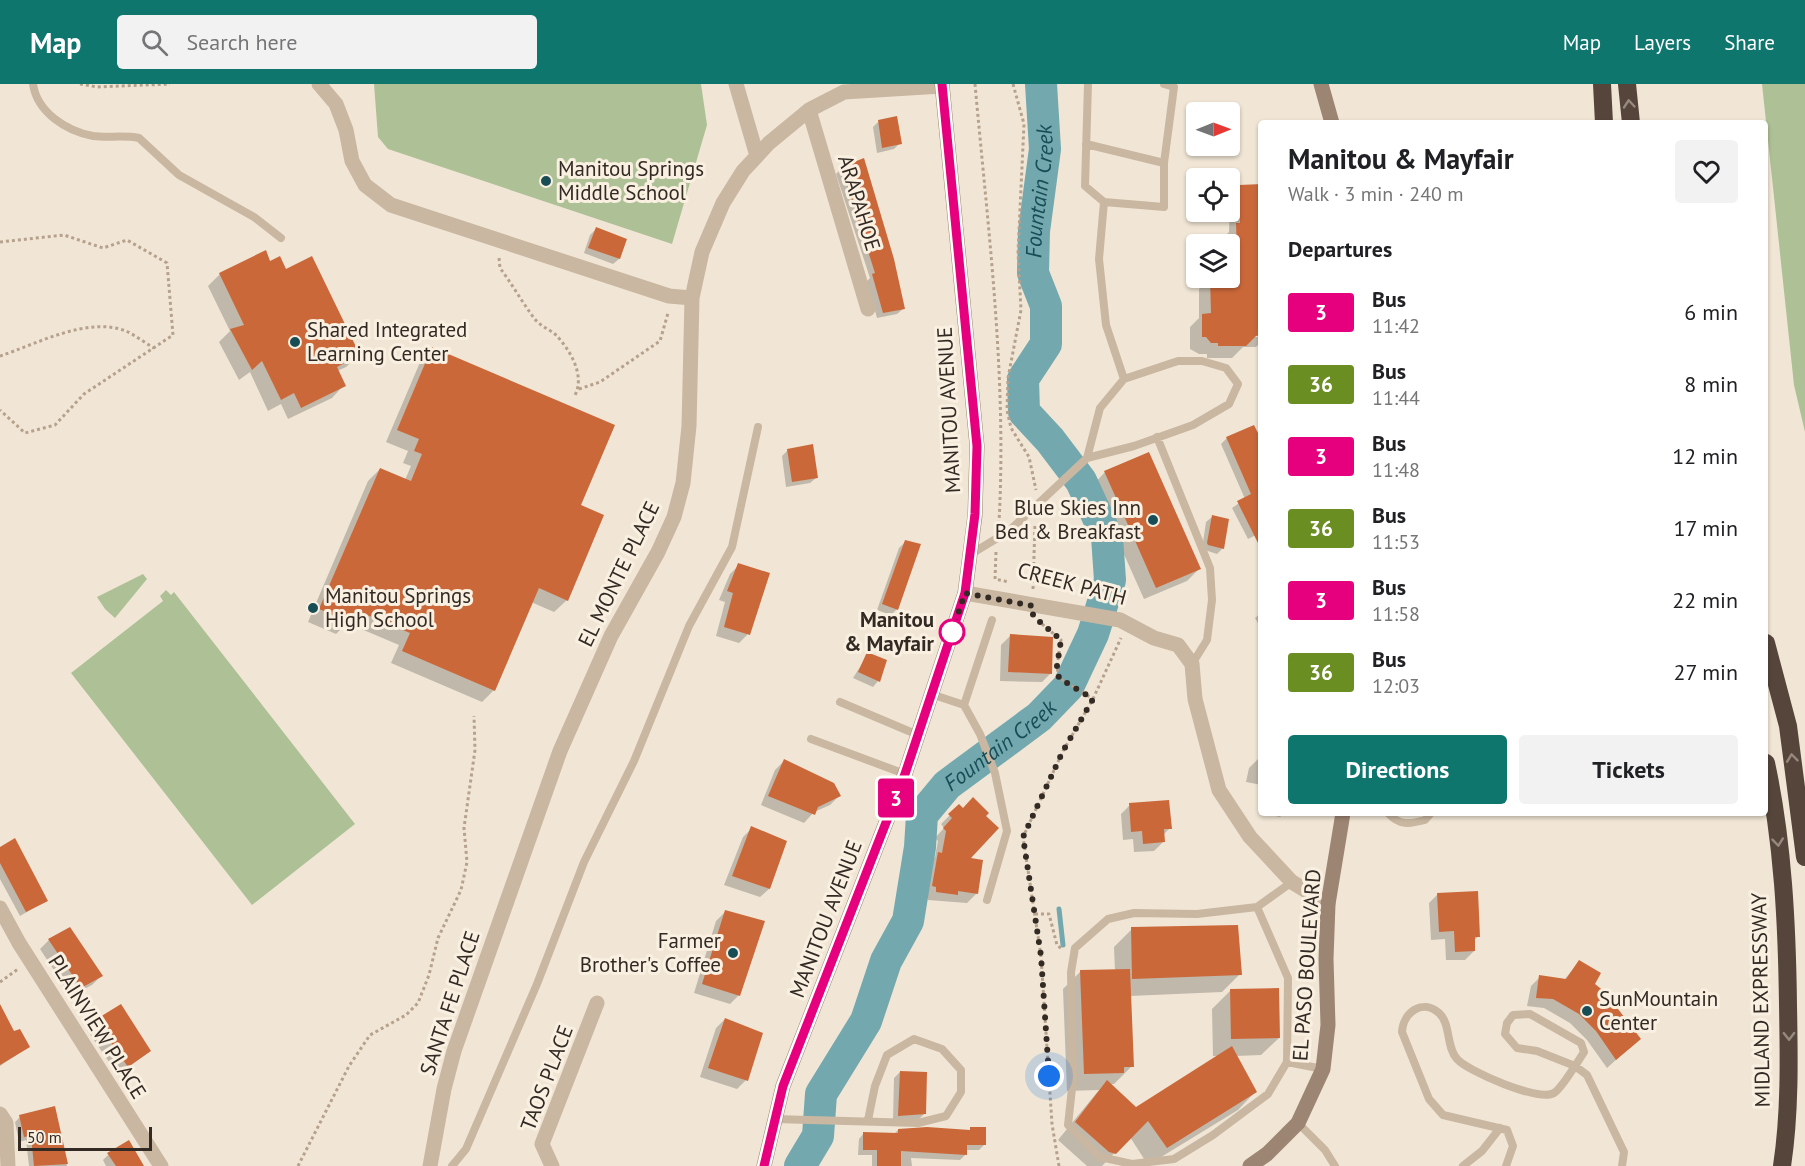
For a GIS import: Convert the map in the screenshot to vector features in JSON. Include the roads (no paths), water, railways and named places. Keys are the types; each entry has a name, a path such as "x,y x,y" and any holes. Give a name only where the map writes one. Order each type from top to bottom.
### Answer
{"highway":[{"path":"1602,84 1604,120"},
{"path":"1627,84 1630,120"},
{"path":"1768,651 1788,726 1805,857"},
{"name":"MIDLAND EXPRESSWAY","path":"1768,772 1773,796 1787,933 1789,1059 1782,1166"}],"main road":[{"path":"1321,84 1331,120"},
{"name":"MANITOU AVENUE","path":"764,1166 783,1086 905,774 965,593 975,514 977,446 942,85"},
{"name":"EL PASO BOULEVARD","path":"1250,1166 1267,1154 1298,1123 1323,1069 1328,1026 1326,959 1328,903 1342,816"}],"street":[{"path":"319,84 336,104 346,130 352,161 365,185 391,205 669,296 692,298"},
{"path":"736,84 757,156"},
{"name":"EL MONTE PLACE","path":"522,855 560,751 611,636 658,552 674,517 683,483 689,426 692,298 696,273 710,231 732,186 757,156 809,110 842,88 942,85"},
{"name":"ARAPAHOE","path":"809,110 868,309"},
{"path":"965,593 1079,615 1178,645 1192,664 1195,699 1219,790 1250,837 1292,882 1328,903"},
{"name":"SANTA FE PLACE","path":"430,1166 444,1089 454,1051 522,855"},
{"name":"PLAINVIEW PLACE","path":"0,908 30,960 161,1166"},
{"name":"TAOS PLACE","path":"552,1166 542,1144 597,1003"},
{"path":"0,1114 6,1123 8,1166"}],"lane":[{"path":"33,84 34,92 46,114 75,130 93,136 139,138 179,175 254,217 281,238"},
{"path":"1088,84 1085,186 1104,201 1164,207 1164,163 1174,87 1164,84"},
{"path":"1086,144 1164,163"},
{"path":"1104,201 1099,259 1106,325 1124,379"},
{"path":"971,554 1009,531 1087,458 1193,424 1229,404 1238,384 1226,368 1202,361 1178,361 1124,379 1100,408 1087,458"},
{"path":"452,1166 466,1149 537,984 584,862 634,761 689,626 732,547 758,427"},
{"path":"1157,437 1210,568 1212,600 1207,640 1192,664"},
{"path":"964,705 992,620"},
{"path":"931,694 964,705 980,734 995,773 1007,831 987,900"},
{"path":"840,702 918,735"},
{"path":"811,739 905,774"},
{"path":"1390,816 1407,825 1425,820 1428,816"},
{"path":"1257,907 1288,978 1287,1062 1268,1094 1174,1159 1132,1164 1100,1157 1068,1125 1073,1079 1073,958 1075,948 1108,919 1134,913 1197,914 1257,907 1292,882"},
{"path":"1506,1166 1514,1146 1507,1130 1443,1115 1429,1099 1402,1032 1402,1021 1407,1014 1419,1007 1432,1008 1442,1015 1458,1059 1474,1071 1528,1092 1553,1094 1575,1066 1584,1052 1581,1043 1530,1014 1513,1015 1507,1023 1505,1034 1517,1048 1537,1051 1575,1066 1587,1075 1624,1152 1622,1166"},
{"path":"774,1119 918,1123 945,1116 961,1092 961,1070 942,1049 914,1039 887,1056 875,1086 868,1120"},
{"path":"1287,1062 1323,1069"},
{"path":"1298,1123 1325,1150 1333,1164 1344,1166"},
{"path":"1463,1166 1482,1151 1500,1128"}],"waterway":[{"name":"Fountain Creek","path":"800,1166 818,1136 821,1094 866,1021 886,961 908,921 920,847 922,815 947,785 1039,717 1068,687 1093,634 1110,580 1107,537 1081,481 1050,440 1024,412 1023,379 1046,344 1046,306 1033,273 1034,231 1045,149 1041,84"},
{"path":"1059,909 1063,945"}],"place":[{"name":"Manitou Springs Middle School","path":"546,181"},
{"name":"Shared Integrated Learning Center","path":"295,342"},
{"name":"Blue Skies Inn Bed & Breakfast","path":"1153,520"},
{"name":"Manitou Springs High School","path":"313,608"},
{"name":"Manitou & Mayfair","path":"952,632"},
{"name":"Farmer Brother's Coffee","path":"733,953"},
{"name":"SunMountain Center","path":"1587,1011"}]}
